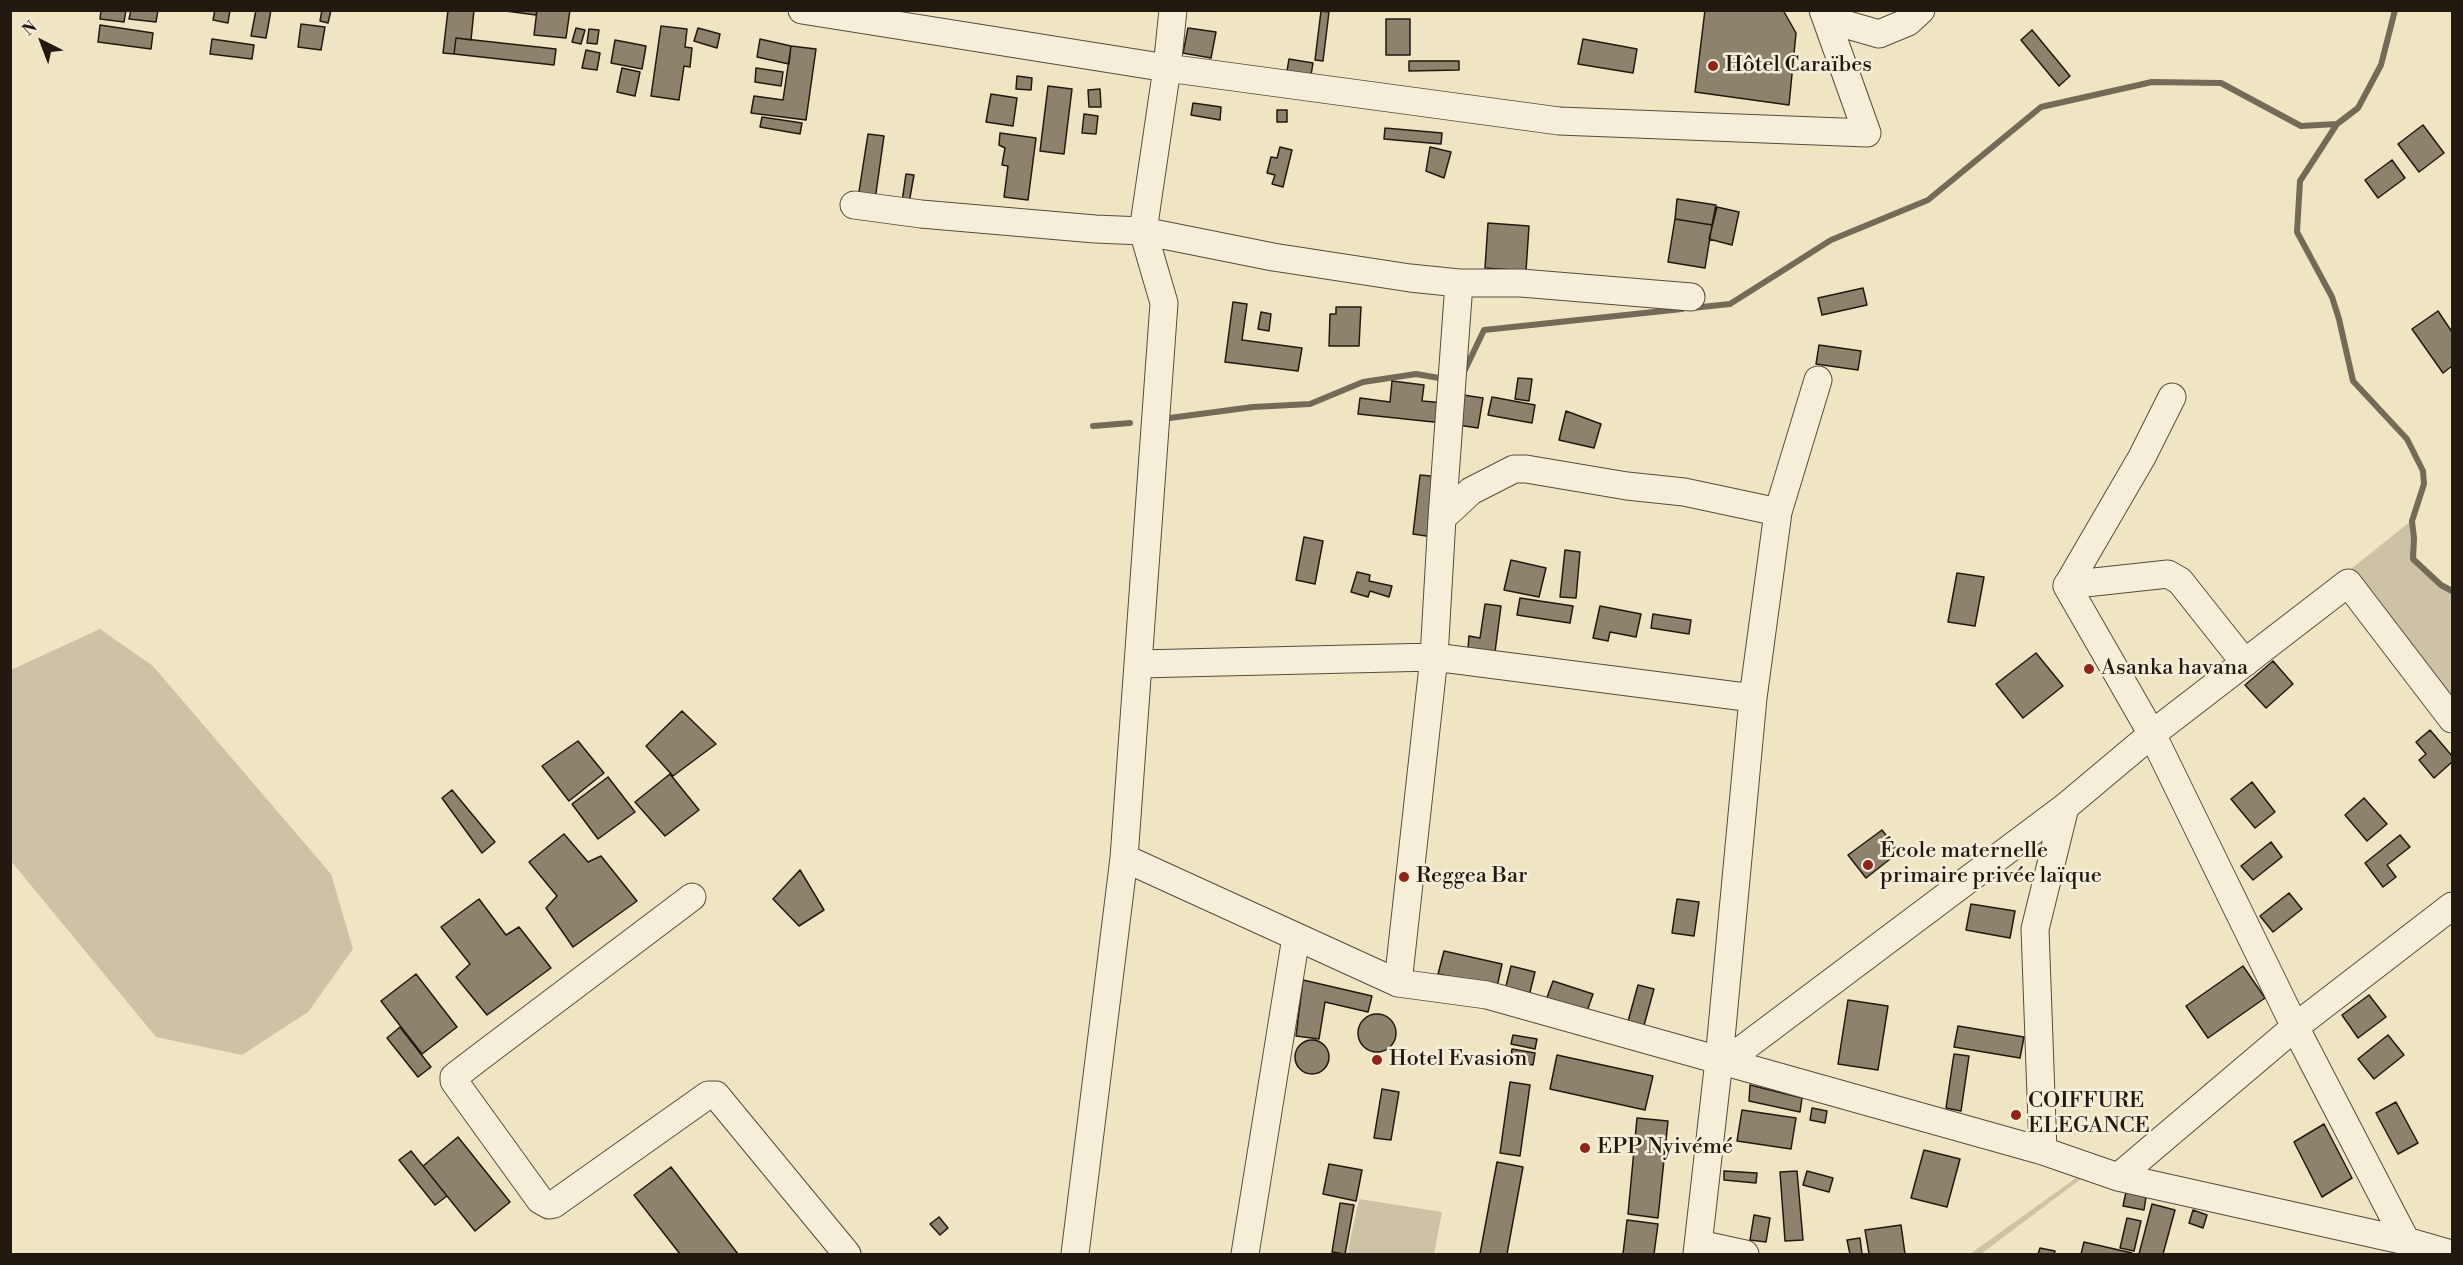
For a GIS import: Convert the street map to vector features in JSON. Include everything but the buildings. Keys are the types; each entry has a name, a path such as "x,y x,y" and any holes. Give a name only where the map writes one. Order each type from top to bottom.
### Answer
{"street":[{"path":"802,10 1167,68 1559,121 1867,133 1825,15"},
{"path":"1076,1254 1124,858 1164,303 1143,231 1167,68 1173,10"},
{"path":"1825,15 1879,33 1908,22 1922,10"},
{"path":"854,205 921,214 1143,231 1273,257 1459,283 1521,283 1691,297"},
{"path":"1398,983 1434,657 1459,283"},
{"path":"1745,1254 1698,1249 1722,1061 1753,698 1778,512 1818,380"},
{"path":"2067,585 2142,457 2172,397"},
{"path":"1442,518 1471,491 1514,470 1526,469 1627,486 1684,492 1778,512"},
{"path":"2067,585 2168,574 2180,581 2245,663"},
{"path":"1722,1061 2065,807 2152,734 2348,583 2452,719"},
{"path":"2067,585 2152,734 2295,1027 2406,1241"},
{"path":"1139,664 1434,657 1753,698"},
{"path":"2043,1151 2035,929 2065,807"},
{"path":"1124,858 1398,983 1487,995 2043,1151 2118,1177 2406,1241 2451,1254"},
{"path":"692,897 454,1077 454,1081 540,1200 549,1205 708,1095 716,1095 847,1254"},
{"path":"2118,1177 2295,1027 2452,906"},
{"path":"1245,1254 1296,937"}],"shaded area":[{"path":"2411,521 2414,538 2412,559 2452,592 2452,709 2346,573"},
{"path":"100,629 153,666 331,874 353,949 308,1012 242,1055 156,1037 11,861 11,670"},
{"path":"2076,1178 2081,1179 1981,1254 1970,1254"},
{"path":"1359,1199 1442,1212 1434,1254 1347,1254"}],"waterway":[{"path":"2395,10 2381,65 2358,108 2337,124 2300,181 2297,232 2332,297 2353,381 2407,439 2423,471 2424,484 2412,521 2413,559 2441,585 2452,591"},
{"path":"1692,308 1730,304 1831,240 1928,200 2041,107 2152,82 2221,83 2301,126 2337,124"},
{"path":"1463,374 1484,330 1682,309"},
{"path":"1162,419 1253,407 1310,404 1363,382 1416,374 1445,379"},
{"path":"1093,426 1130,423"}],"place":[{"name":"Hôtel Caraïbes","path":"1713,66"},
{"name":"Asanka havana","path":"2089,669"},
{"name":"École maternelle primaire privée laïque","path":"1868,865"},
{"name":"Reggea Bar","path":"1404,877"},
{"name":"Hotel Evasion","path":"1377,1060"},
{"name":"COIFFURE ELEGANCE","path":"2016,1115"},
{"name":"EPP Nyivémé","path":"1585,1148"}]}
